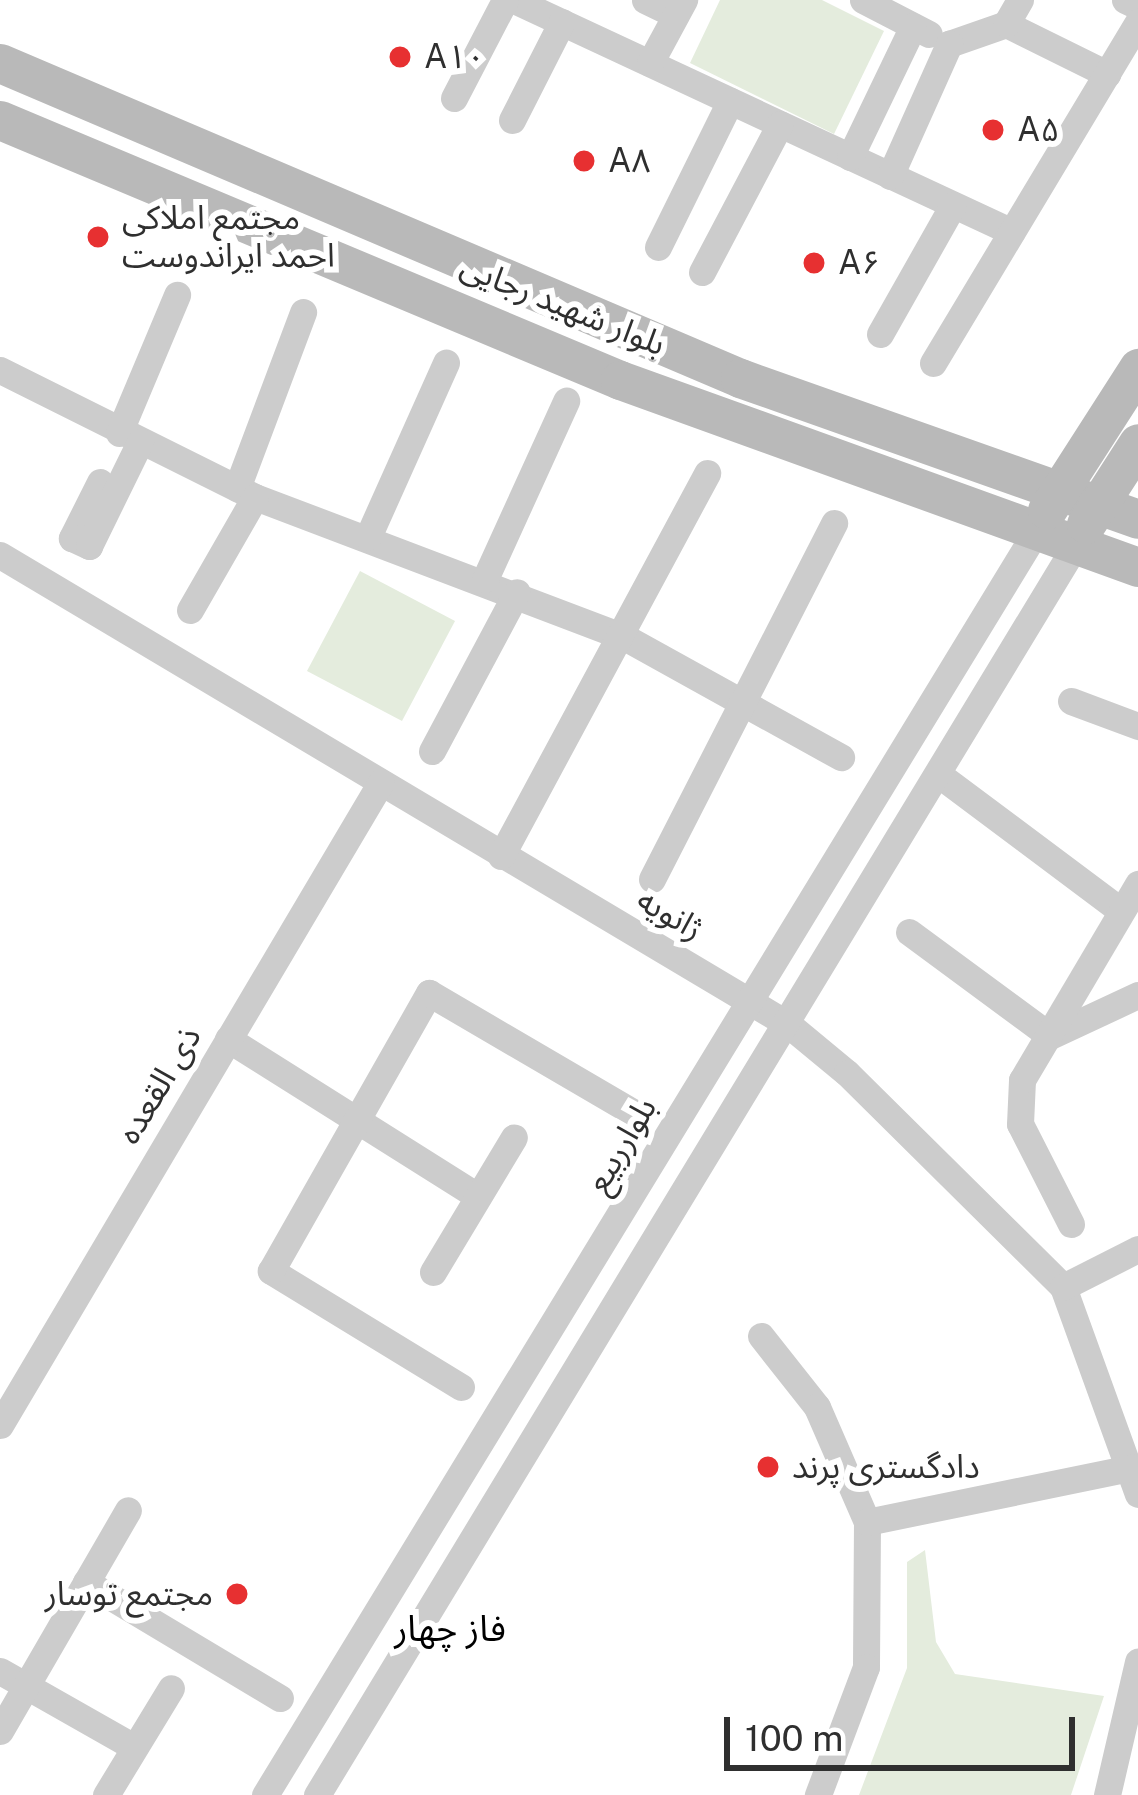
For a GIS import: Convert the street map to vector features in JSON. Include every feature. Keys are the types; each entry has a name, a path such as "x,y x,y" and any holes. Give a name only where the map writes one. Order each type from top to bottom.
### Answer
{"main road":[{"name":"بلوار شهید رجایی","path":"0,63 740,378 1138,519"},
{"name":"بلوار شهید رجایی","path":"0,120 620,380 1138,567"},
{"path":"1037,530 1058,489 1138,368"},
{"path":"1102,422 1114,443 1137,444"},
{"path":"1076,544 1096,504 1137,444"}],"street":[{"path":"454,98 509,0 1012,232"},
{"path":"645,0 680,8 650,64"},
{"path":"862,0 949,44"},
{"path":"1125,0 1138,6"},
{"path":"890,176 949,44 1007,9 1107,74"},
{"path":"512,120 562,22"},
{"path":"932,363 1138,22"},
{"path":"850,157 913,26"},
{"path":"658,247 730,101"},
{"path":"702,272 780,124"},
{"path":"880,334 953,205"},
{"path":"100,482 72,538 88,546 177,295"},
{"path":"190,610 246,492 303,312"},
{"path":"368,537 446,363"},
{"path":"0,370 129,438 246,492 485,579 626,638 841,757"},
{"path":"485,579 566,401"},
{"path":"501,856 626,638 707,473"},
{"path":"652,879 749,707 834,523"},
{"name":"بلوارربیع","path":"266,1795 335,1690 1037,530"},
{"path":"316,1795 372,1712 1076,544"},
{"name":"ژانویه","path":"0,555 789,1025 970,1184 1064,1287 1136,1481"},
{"path":"1004,586 1028,585 1038,607"},
{"path":"432,751 517,592"},
{"path":"1071,701 1138,726"},
{"path":"938,774 1121,911"},
{"name":"ذی القعده","path":"0,1425 381,782"},
{"path":"1071,1224 1020,1124 1022,1080 1138,884"},
{"path":"909,932 1050,1036"},
{"path":"460,1387 271,1271 429,993 636,1114"},
{"path":"1050,1036 1136,1000"},
{"path":"228,1039 476,1195"},
{"path":"433,1271 514,1137"},
{"path":"1064,1287 1138,1249"},
{"path":"761,1336 817,1407 866,1522 866,1667 818,1795"},
{"path":"866,1522 1136,1481"},
{"path":"0,1731 12,1678 86,1582 128,1510"},
{"path":"86,1582 280,1698"},
{"path":"12,1678 134,1747"},
{"path":"1108,1795 1137,1678"},
{"path":"106,1795 171,1688"},
{"path":"335,1690 372,1712"}],"green space":[{"path":"720,0 822,0 884,31 834,134 690,63"},
{"path":"360,571 455,621 402,721 307,671"},
{"path":"925,1550 936,1642 955,1674 1104,1696 1071,1795 859,1795 907,1668 907,1562"}],"place":[{"name":"A۱۰","path":"400,57"},
{"name":"A۵","path":"993,130"},
{"name":"A۸","path":"584,161"},
{"name":"مجتمع املاکی احمد ایراندوست","path":"98,237"},
{"name":"A۶","path":"814,263"},
{"name":"دادگستری پرند","path":"768,1467"},
{"name":"مجتمع توسار","path":"237,1594"}],"district":[{"name":"فاز چهار","path":"450,1629"}]}
